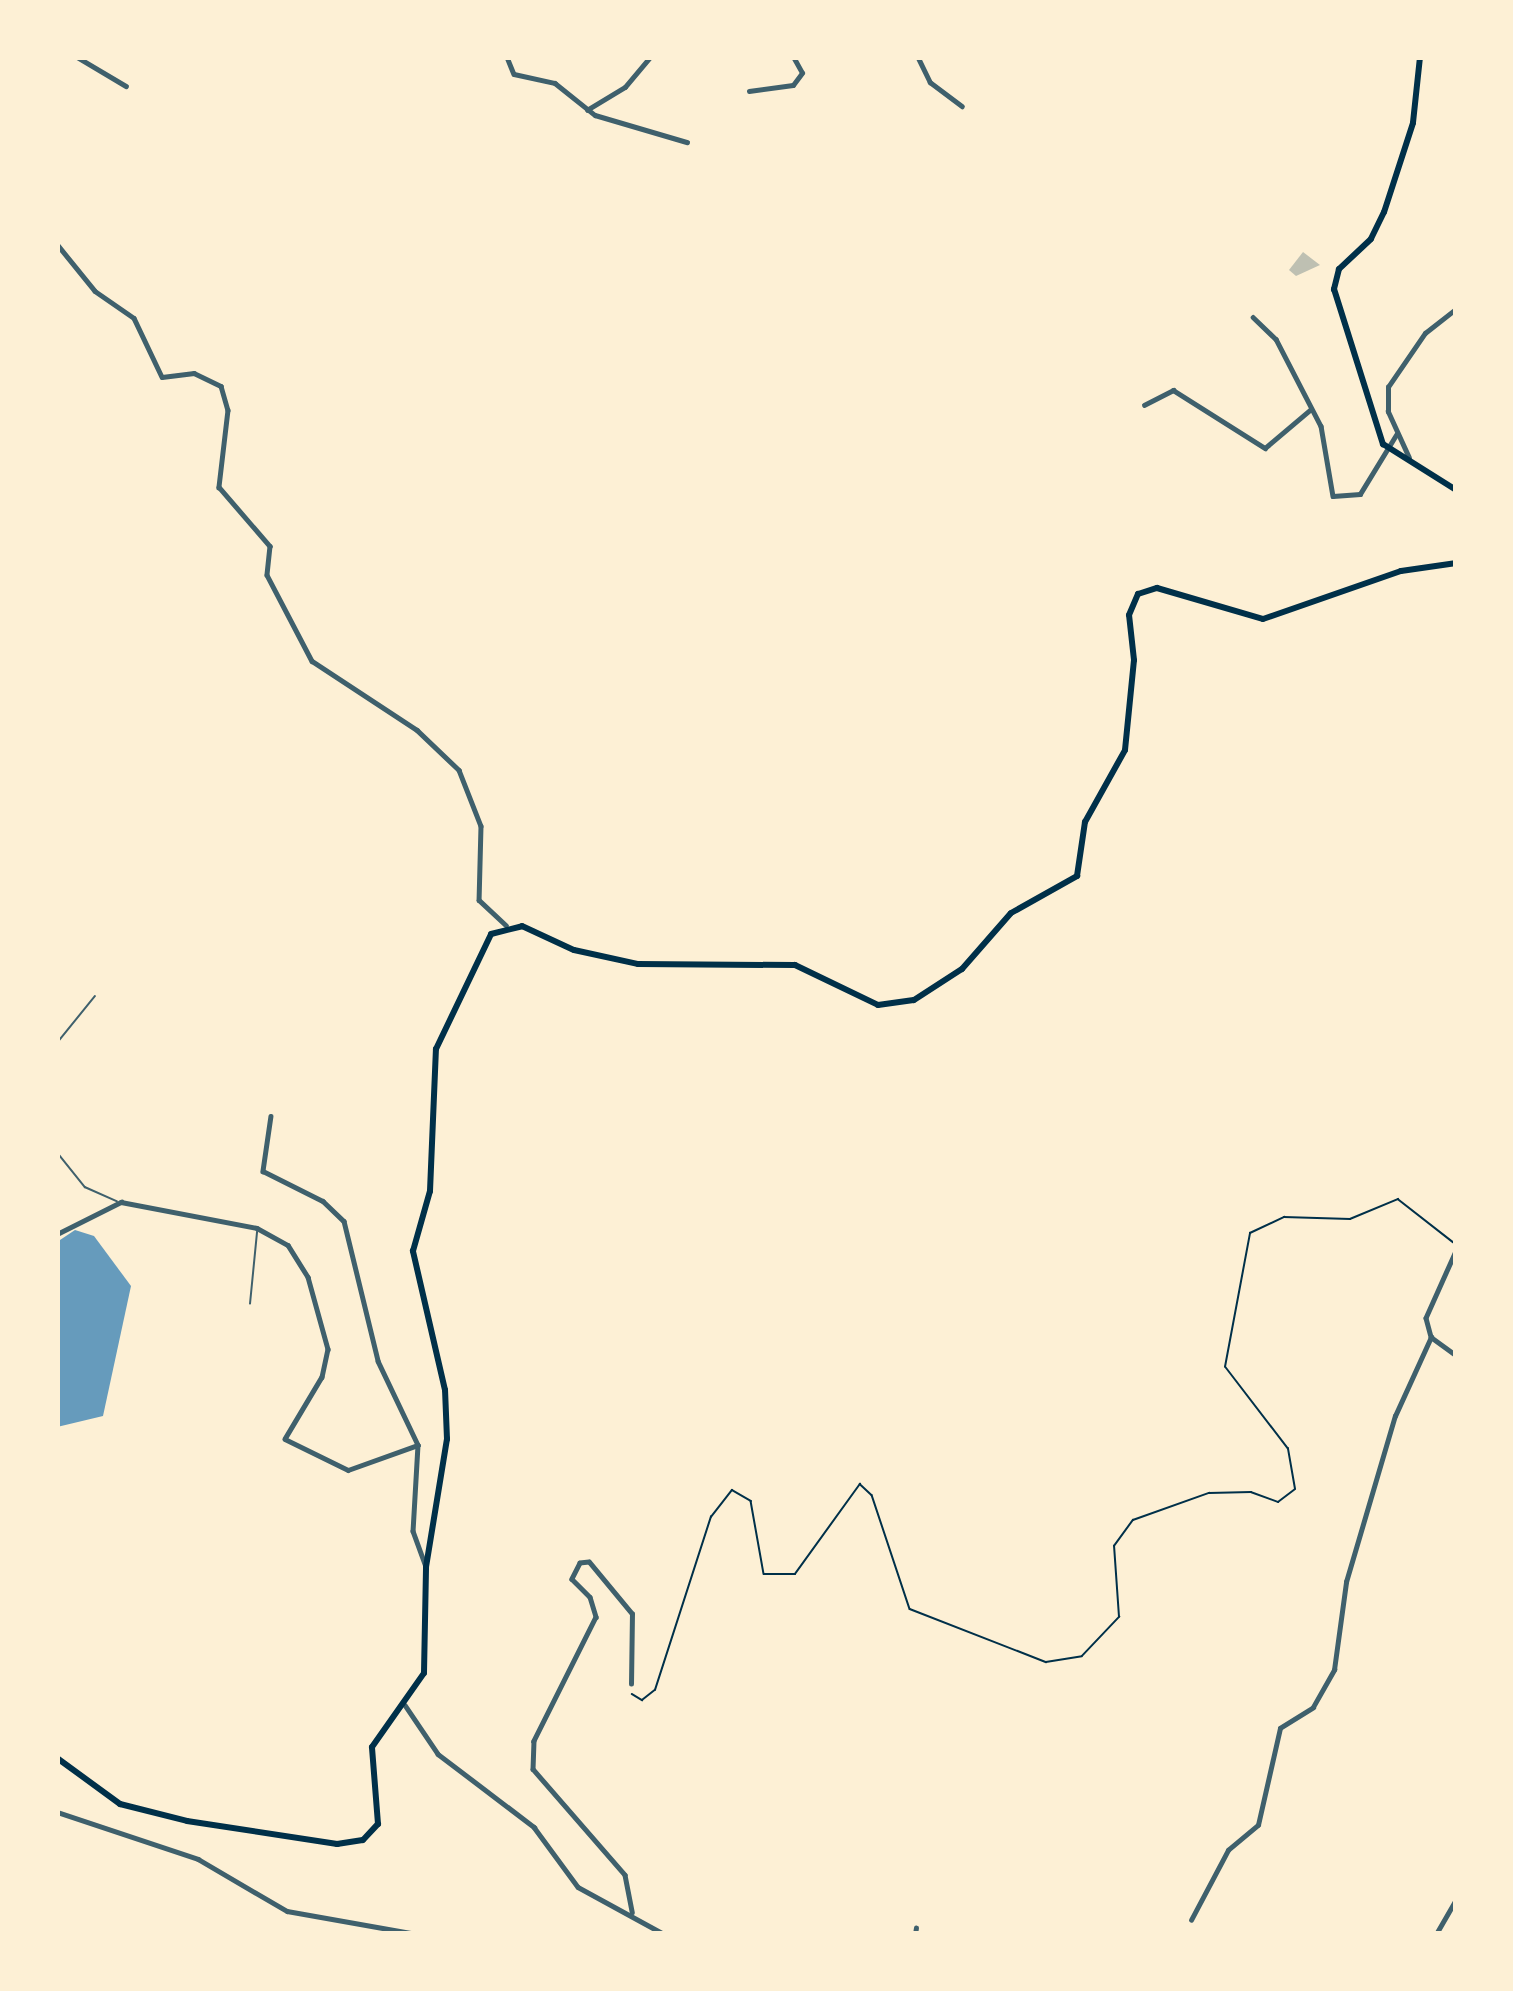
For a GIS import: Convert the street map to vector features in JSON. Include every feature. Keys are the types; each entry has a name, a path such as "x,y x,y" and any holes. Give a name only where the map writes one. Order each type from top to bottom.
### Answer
{"main road":[{"path":"1420,57 1413,122 1384,212 1335,281 1390,453 1456,490"},
{"path":"57,1759 130,1808 356,1843 380,1816 374,1738 405,1705 428,1650 426,1567 448,1416 413,1251 430,1191 436,1049 485,942 506,925 638,964 717,970 770,962 815,972 878,1005 914,1000 962,969 1010,914 1077,876 1085,822 1125,750 1134,660 1129,615 1138,594 1166,589 1263,619 1401,571 1456,563"}],"street":[{"path":"77,57 126,86"},
{"path":"507,57 514,74 555,82 586,110 645,135 669,132 687,142"},
{"path":"586,110 625,87 650,57"},
{"path":"748,91 793,86 802,73 793,57"},
{"path":"918,57 930,82 962,106"},
{"path":"57,244 95,291 134,318 162,377 198,373 220,386 228,410 216,460 219,487 270,546 267,575 312,661 417,730 459,770 482,826 479,900 506,925"},
{"path":"1412,463 1396,435 1388,387 1425,333 1456,309"},
{"path":"1253,317 1276,339 1311,409 1327,445 1324,481 1333,496 1360,494 1390,453 1396,435"},
{"path":"1144,405 1173,390 1265,448 1311,409"},
{"path":"271,1116 263,1171 323,1201 344,1221 378,1361 418,1445 413,1531 426,1567"},
{"path":"57,1234 121,1202 257,1228 302,1262 328,1349 322,1377 285,1439 348,1470 418,1445"},
{"path":"1191,1920 1228,1850 1258,1825 1280,1729 1313,1707 1334,1670 1346,1582 1396,1416 1431,1336 1427,1310 1456,1248"},
{"path":"1431,1336 1456,1355"},
{"path":"631,1684 632,1614 589,1562 580,1563 572,1579 590,1597 596,1617 534,1741 533,1769 625,1875 632,1912"},
{"path":"405,1705 438,1754 534,1827 578,1888 632,1912 664,1934"},
{"path":"1456,1776 1456,1801"},
{"path":"57,1812 198,1859 286,1911 416,1934"},
{"path":"1436,1934 1456,1900"}],"lane":[{"path":"57,1043 95,996"},
{"path":"57,1152 94,1195 121,1202"},
{"path":"250,1304 257,1228"}],"path":[{"path":"631,1684 637,1700 655,1690 710,1517 732,1490 752,1501 764,1574 795,1574 860,1484 872,1495 910,1610 1046,1662 1082,1656 1119,1617 1114,1546 1133,1520 1209,1493 1251,1492 1278,1502 1295,1490 1288,1449 1225,1367 1250,1233 1285,1217 1350,1219 1398,1199 1456,1248"}],"water":[{"path":"75,1230 94,1236 131,1286 103,1416 57,1427 57,1242"}],"building":[{"path":"1303,252 1320,265 1296,276 1289,270"}]}
